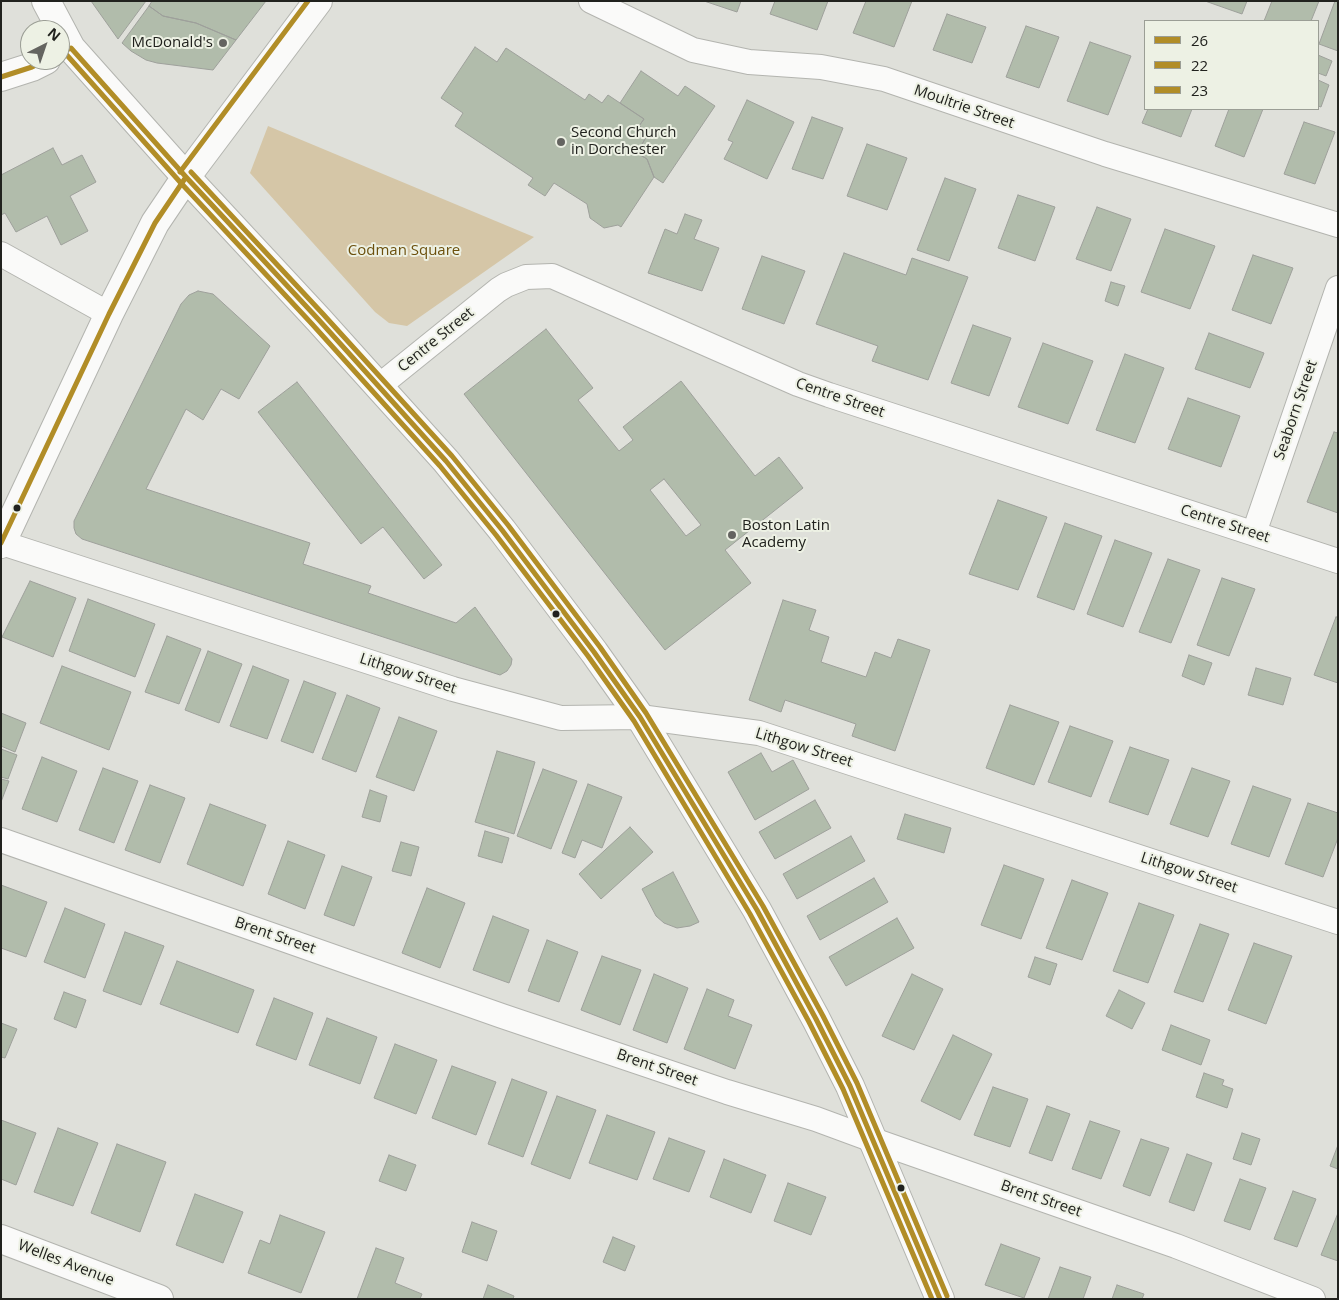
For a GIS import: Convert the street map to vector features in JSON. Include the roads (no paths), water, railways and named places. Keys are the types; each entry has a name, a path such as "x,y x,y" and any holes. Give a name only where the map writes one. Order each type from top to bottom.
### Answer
{"main road":[{"path":"46,1 53,20"},
{"path":"2,544 109,314 155,223 186,177 318,1"},
{"path":"70,55 186,177 446,461 502,530 594,652 640,717 757,910 816,1019 850,1086 940,1299"},
{"path":"1,77 23,70"},
{"name":"Welles Avenue","path":"1,1238 159,1299"}],"street":[{"name":"Moultrie Street","path":"591,1 694,50 749,62 820,67 884,79 1105,154 1338,225"},
{"path":"1,254 109,314"},
{"name":"Centre Street","path":"379,386 506,284 526,277 552,276 813,390 1338,561"},
{"name":"Seaborn Street","path":"1254,533 1338,288"},
{"name":"Lithgow Street","path":"2,544 452,689 561,718 640,717 759,733 1338,922"},
{"name":"Brent Street","path":"1,840 511,1019 727,1092 816,1119 1176,1246 1313,1299"}],"place":[{"name":"McDonald's","path":"223,43"},
{"name":"Second Church in Dorchester","path":"561,142"},
{"name":"Boston Latin Academy","path":"732,535"}],"park label":[{"name":"Codman Square","path":"404,251"}]}
